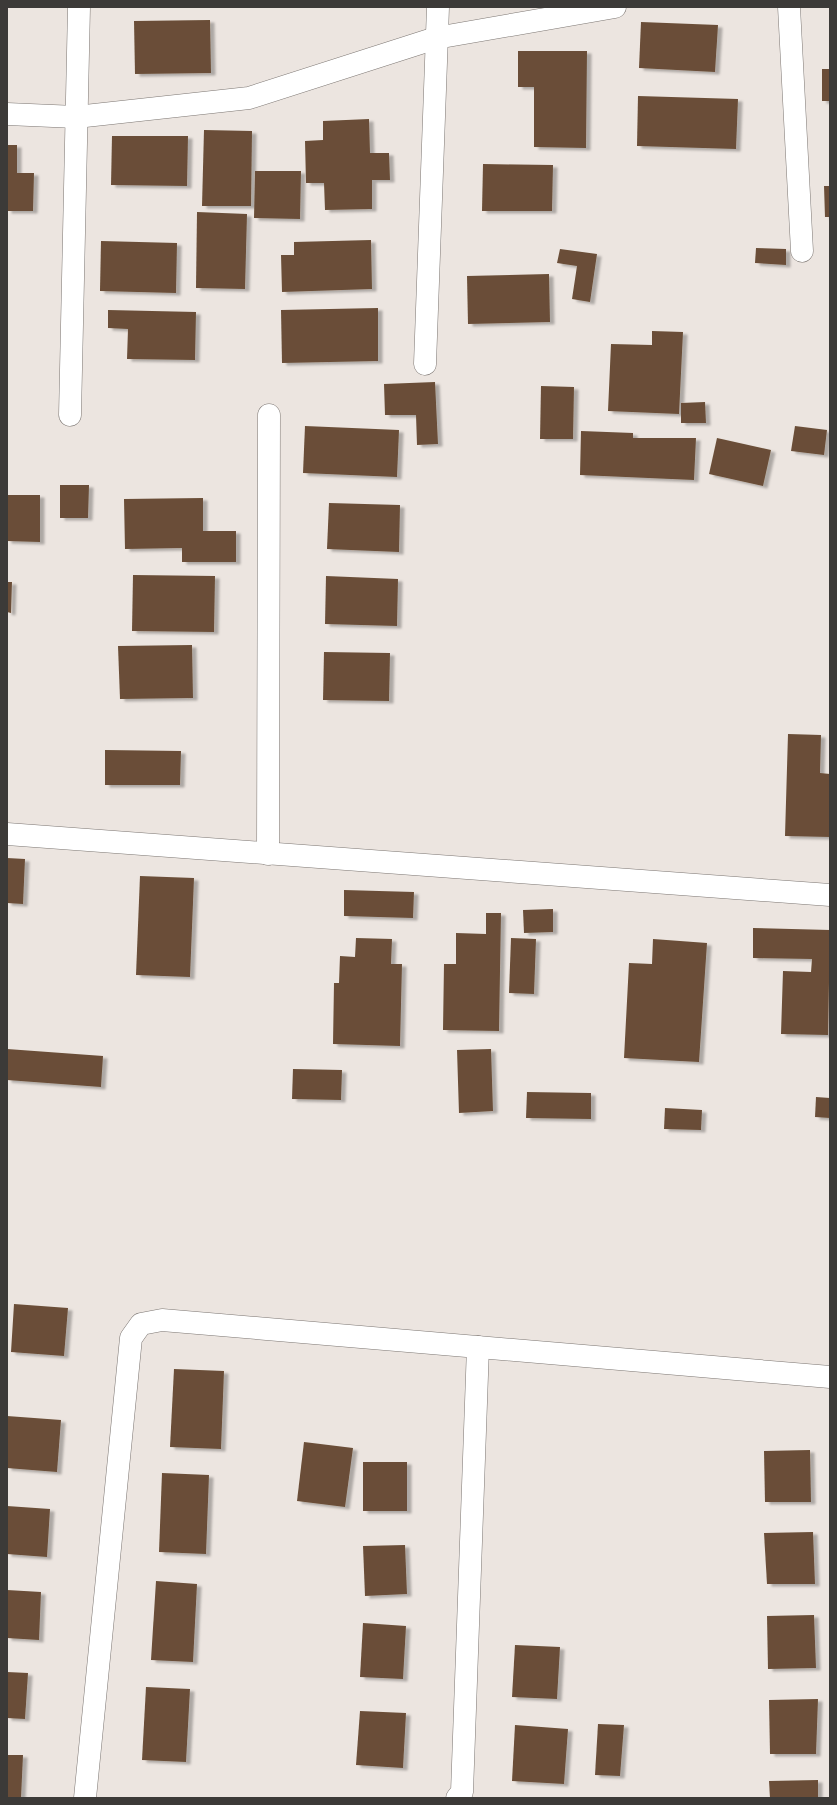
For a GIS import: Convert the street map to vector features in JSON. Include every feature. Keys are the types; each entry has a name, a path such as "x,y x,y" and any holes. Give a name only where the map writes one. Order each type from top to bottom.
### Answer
{"street":[{"path":"70,414 79,7"},
{"path":"425,364 438,7"},
{"path":"7,114 76,117 249,98 436,38 615,7"},
{"path":"789,7 802,251"},
{"path":"268,854 269,414"},
{"path":"7,834 830,895"},
{"path":"85,1798 131,1338 141,1324 162,1320 830,1377"},
{"path":"457,1798 462,1792 478,1347"}],"building":[{"path":"210,20 211,73 135,74 134,21"},
{"path":"641,22 718,25 715,72 639,68"},
{"path":"518,51 587,51 586,148 534,147 534,87 518,87"},
{"path":"822,69 830,69 830,101 822,101"},
{"path":"638,96 738,99 736,149 637,146"},
{"path":"369,119 370,153 389,153 390,180 372,180 372,209 325,210 324,183 306,183 305,141 323,140 323,121"},
{"path":"204,130 252,131 251,206 202,206"},
{"path":"112,136 188,136 187,186 111,185"},
{"path":"7,145 17,145 17,173 34,173 33,211 7,211"},
{"path":"483,164 553,165 552,211 482,211"},
{"path":"255,171 301,171 300,219 254,218"},
{"path":"824,186 830,186 830,217 825,217"},
{"path":"197,212 247,214 245,289 196,288"},
{"path":"371,240 372,289 282,292 281,255 294,255 294,242"},
{"path":"101,241 177,243 176,293 100,291"},
{"path":"756,248 786,249 786,265 755,263"},
{"path":"560,249 597,254 590,302 572,299 577,266 557,263"},
{"path":"549,274 550,322 468,324 467,276"},
{"path":"378,308 378,361 282,363 281,310"},
{"path":"108,310 196,312 195,360 127,359 128,329 108,328"},
{"path":"652,331 683,332 679,414 608,411 611,344 652,345"},
{"path":"435,382 438,444 417,445 416,415 385,415 384,384"},
{"path":"541,386 574,387 573,439 540,439"},
{"path":"705,402 706,423 681,423 681,403"},
{"path":"305,426 399,430 397,477 303,473"},
{"path":"795,426 827,430 824,455 791,451"},
{"path":"581,431 633,433 633,438 696,438 694,480 580,475"},
{"path":"717,438 771,450 763,486 709,474"},
{"path":"60,485 89,485 88,518 60,518"},
{"path":"7,495 40,495 40,542 7,541"},
{"path":"203,498 203,531 236,531 236,562 182,562 182,548 125,549 124,499"},
{"path":"329,503 400,505 399,552 327,549"},
{"path":"133,575 215,576 214,632 132,631"},
{"path":"326,576 398,579 397,626 325,624"},
{"path":"7,582 12,582 11,613 7,612"},
{"path":"192,645 193,698 120,699 118,646"},
{"path":"324,652 390,653 389,701 323,700"},
{"path":"788,734 821,735 820,773 830,774 830,837 785,836"},
{"path":"105,750 181,751 180,785 105,785"},
{"path":"7,858 25,859 23,904 7,903"},
{"path":"140,876 194,878 190,977 136,975"},
{"path":"344,890 414,892 413,918 344,916"},
{"path":"553,909 553,932 524,933 523,910"},
{"path":"486,913 501,913 499,1031 443,1030 444,964 456,964 456,933 486,934"},
{"path":"753,928 830,930 828,1035 781,1034 783,971 811,972 812,959 753,958"},
{"path":"356,938 392,939 391,964 402,964 400,1046 333,1044 334,983 339,983 340,956 355,957"},
{"path":"511,938 536,939 534,994 509,993"},
{"path":"653,939 707,943 699,1062 624,1058 629,963 652,964"},
{"path":"7,1049 103,1056 101,1087 7,1080"},
{"path":"491,1049 493,1111 459,1113 457,1050"},
{"path":"293,1069 342,1070 341,1100 292,1099"},
{"path":"527,1092 591,1093 591,1119 526,1118"},
{"path":"816,1097 830,1098 830,1118 815,1117"},
{"path":"665,1108 702,1110 701,1130 664,1129"},
{"path":"14,1304 68,1308 64,1356 11,1352"},
{"path":"174,1369 224,1371 221,1449 170,1447"},
{"path":"7,1416 61,1420 57,1472 7,1468"},
{"path":"304,1442 353,1448 345,1507 297,1501"},
{"path":"810,1450 811,1502 765,1502 764,1451"},
{"path":"363,1462 407,1462 407,1511 363,1511"},
{"path":"162,1473 209,1475 206,1554 159,1552"},
{"path":"7,1506 50,1509 47,1557 7,1554"},
{"path":"813,1532 815,1584 767,1584 764,1533"},
{"path":"405,1545 407,1594 365,1596 363,1546"},
{"path":"156,1581 197,1584 193,1662 151,1660"},
{"path":"7,1590 41,1592 39,1640 7,1638"},
{"path":"814,1615 816,1668 768,1669 767,1616"},
{"path":"363,1623 406,1626 403,1679 360,1677"},
{"path":"515,1645 560,1647 557,1699 512,1697"},
{"path":"7,1672 28,1673 25,1719 7,1718"},
{"path":"146,1687 190,1689 186,1762 142,1760"},
{"path":"818,1699 816,1754 770,1754 769,1700"},
{"path":"360,1711 406,1713 403,1768 356,1765"},
{"path":"598,1724 624,1725 620,1776 595,1775"},
{"path":"515,1725 568,1729 564,1784 512,1781"},
{"path":"7,1755 23,1755 21,1798 7,1798"},
{"path":"818,1780 818,1798 770,1798 769,1781"}]}
